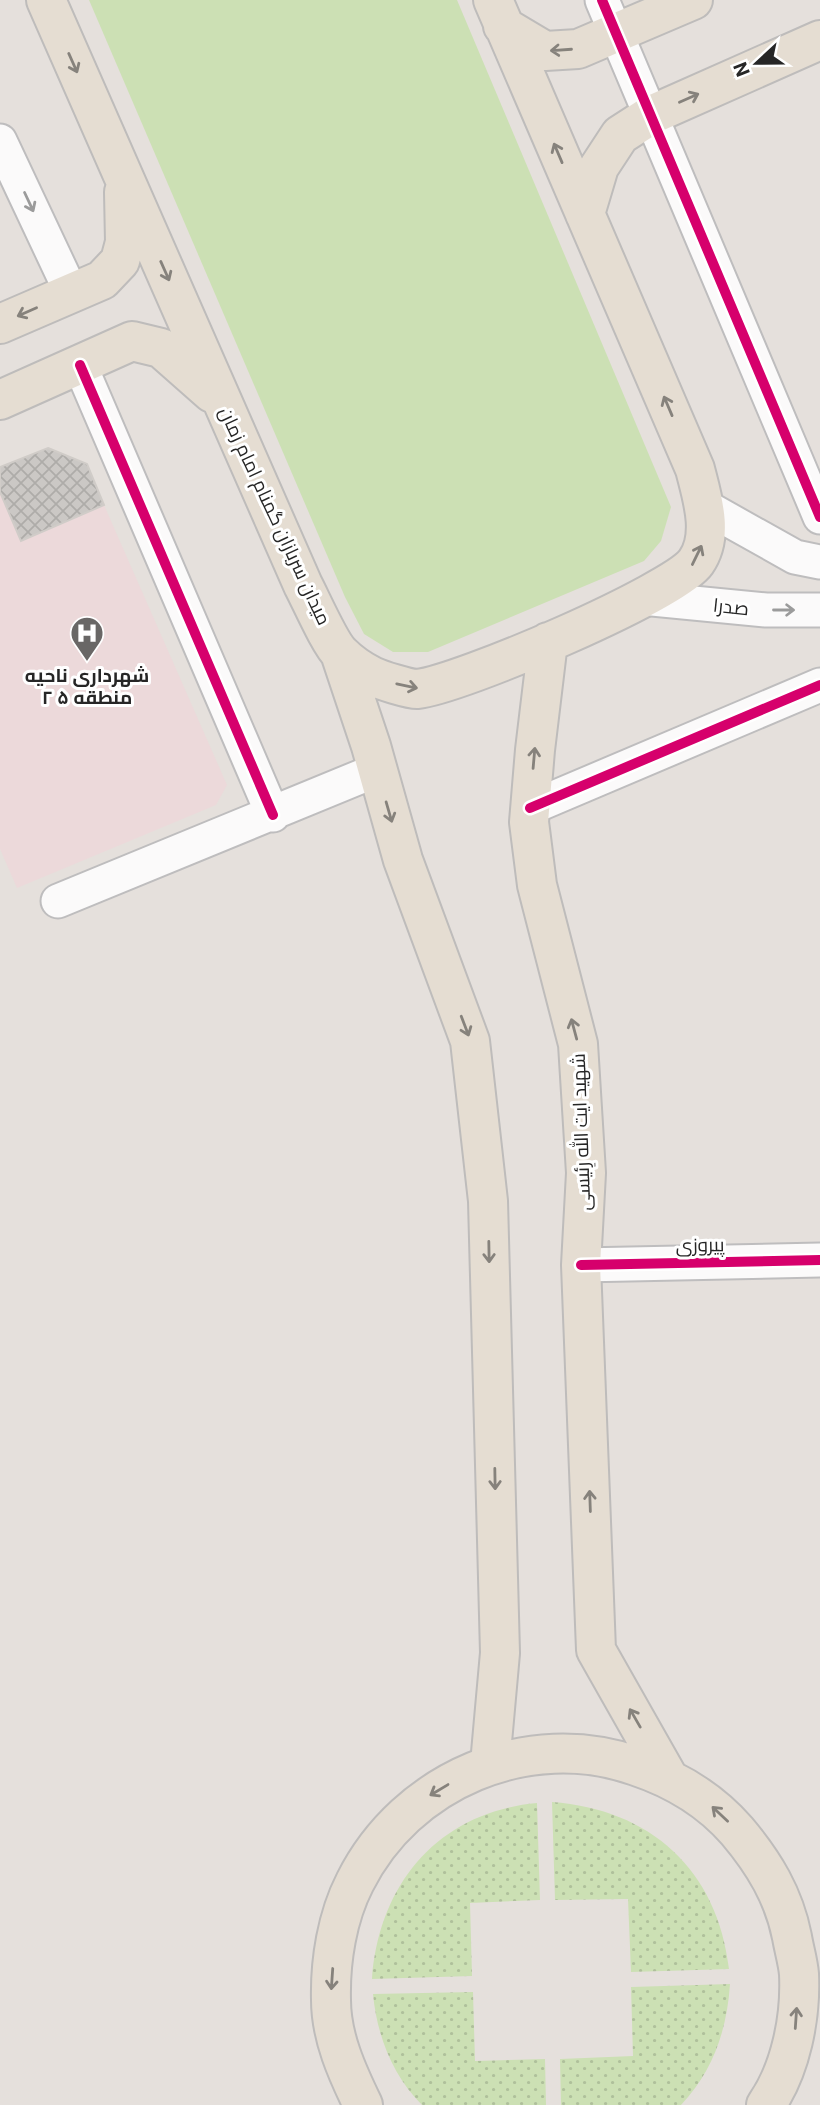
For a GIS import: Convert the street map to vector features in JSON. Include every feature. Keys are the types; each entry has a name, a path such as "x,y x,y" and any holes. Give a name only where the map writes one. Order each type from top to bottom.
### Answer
{"main road":[{"name":"میدان سربازان گمنام امام زمان","path":"46,0 303,584 340,653 372,676 416,689 464,676 548,642 642,598 681,577 697,561 706,535 704,506 695,469 498,13"},
{"path":"498,13 545,51 578,49 609,17 693,0"},
{"path":"585,214 599,167 620,135 651,114 820,40"},
{"path":"0,324 102,280 120,261 125,242 124,179"},
{"path":"0,400 131,341 161,348 222,402"},
{"name":"شهید ایت الله رِئیسی","path":"548,642 529,822 537,885 578,1044 586,1173 581,1265 596,1650 668,1777"},
{"path":"340,653 402,860 470,1041 488,1200 500,1653 490,1764"},
{"path":"363,2105 342,2062 331,2002 335,1940 354,1882 388,1831 435,1791 490,1764 549,1753 610,1757 668,1777 719,1811 760,1858 803,1916 795,2034 771,2099"},
{"path":"771,2099 820,2051"}],"street":[{"path":"609,17 820,517"},
{"path":"0,141 71,292"},
{"path":"80,365 273,814"},
{"path":"704,506 794,557 820,562"},
{"name":"صدرا","path":"642,598 766,610 820,610"},
{"path":"530,808 820,685"},
{"path":"58,901 377,770"},
{"name":"پیروزی","path":"581,1265 820,1260"}],"shaded area":[{"name":"شهرداری ناحیه ۲ منطقه ۵","path":"0,492 22,541 104,505 227,785 216,805 17,888 0,849"}],"green space":[{"path":"89,0 457,0 671,507 661,541 644,561 428,652 393,652 364,634 345,597"},
{"path":"552,1802 587,1807 619,1817 648,1832 673,1851 694,1874 710,1902 722,1934 729,1969 631,1972 628,1899 555,1900"},
{"path":"537,1803 540,1900 470,1903 472,1976 372,1979 377,1944 387,1912 401,1883 420,1858 444,1837 471,1821 502,1809"},
{"path":"730,1984 722,2034 710,2064 681,2105 561,2105 560,2059 633,2056 631,1987"},
{"path":"473,1992 475,2061 545,2059 546,2105 422,2105 402,2081 382,2039 373,1994"}],"building":[{"path":"48,448 87,464 104,505 21,541 0,492 0,467"}],"cycle path":[{"path":"602,0 820,517"},
{"path":"80,365 273,815"},
{"path":"530,808 820,685"},
{"path":"581,1265 820,1260"}],"place":[{"name":"شهرداری ناحیه ۲ منطقه ۵","path":"87,663"}]}
